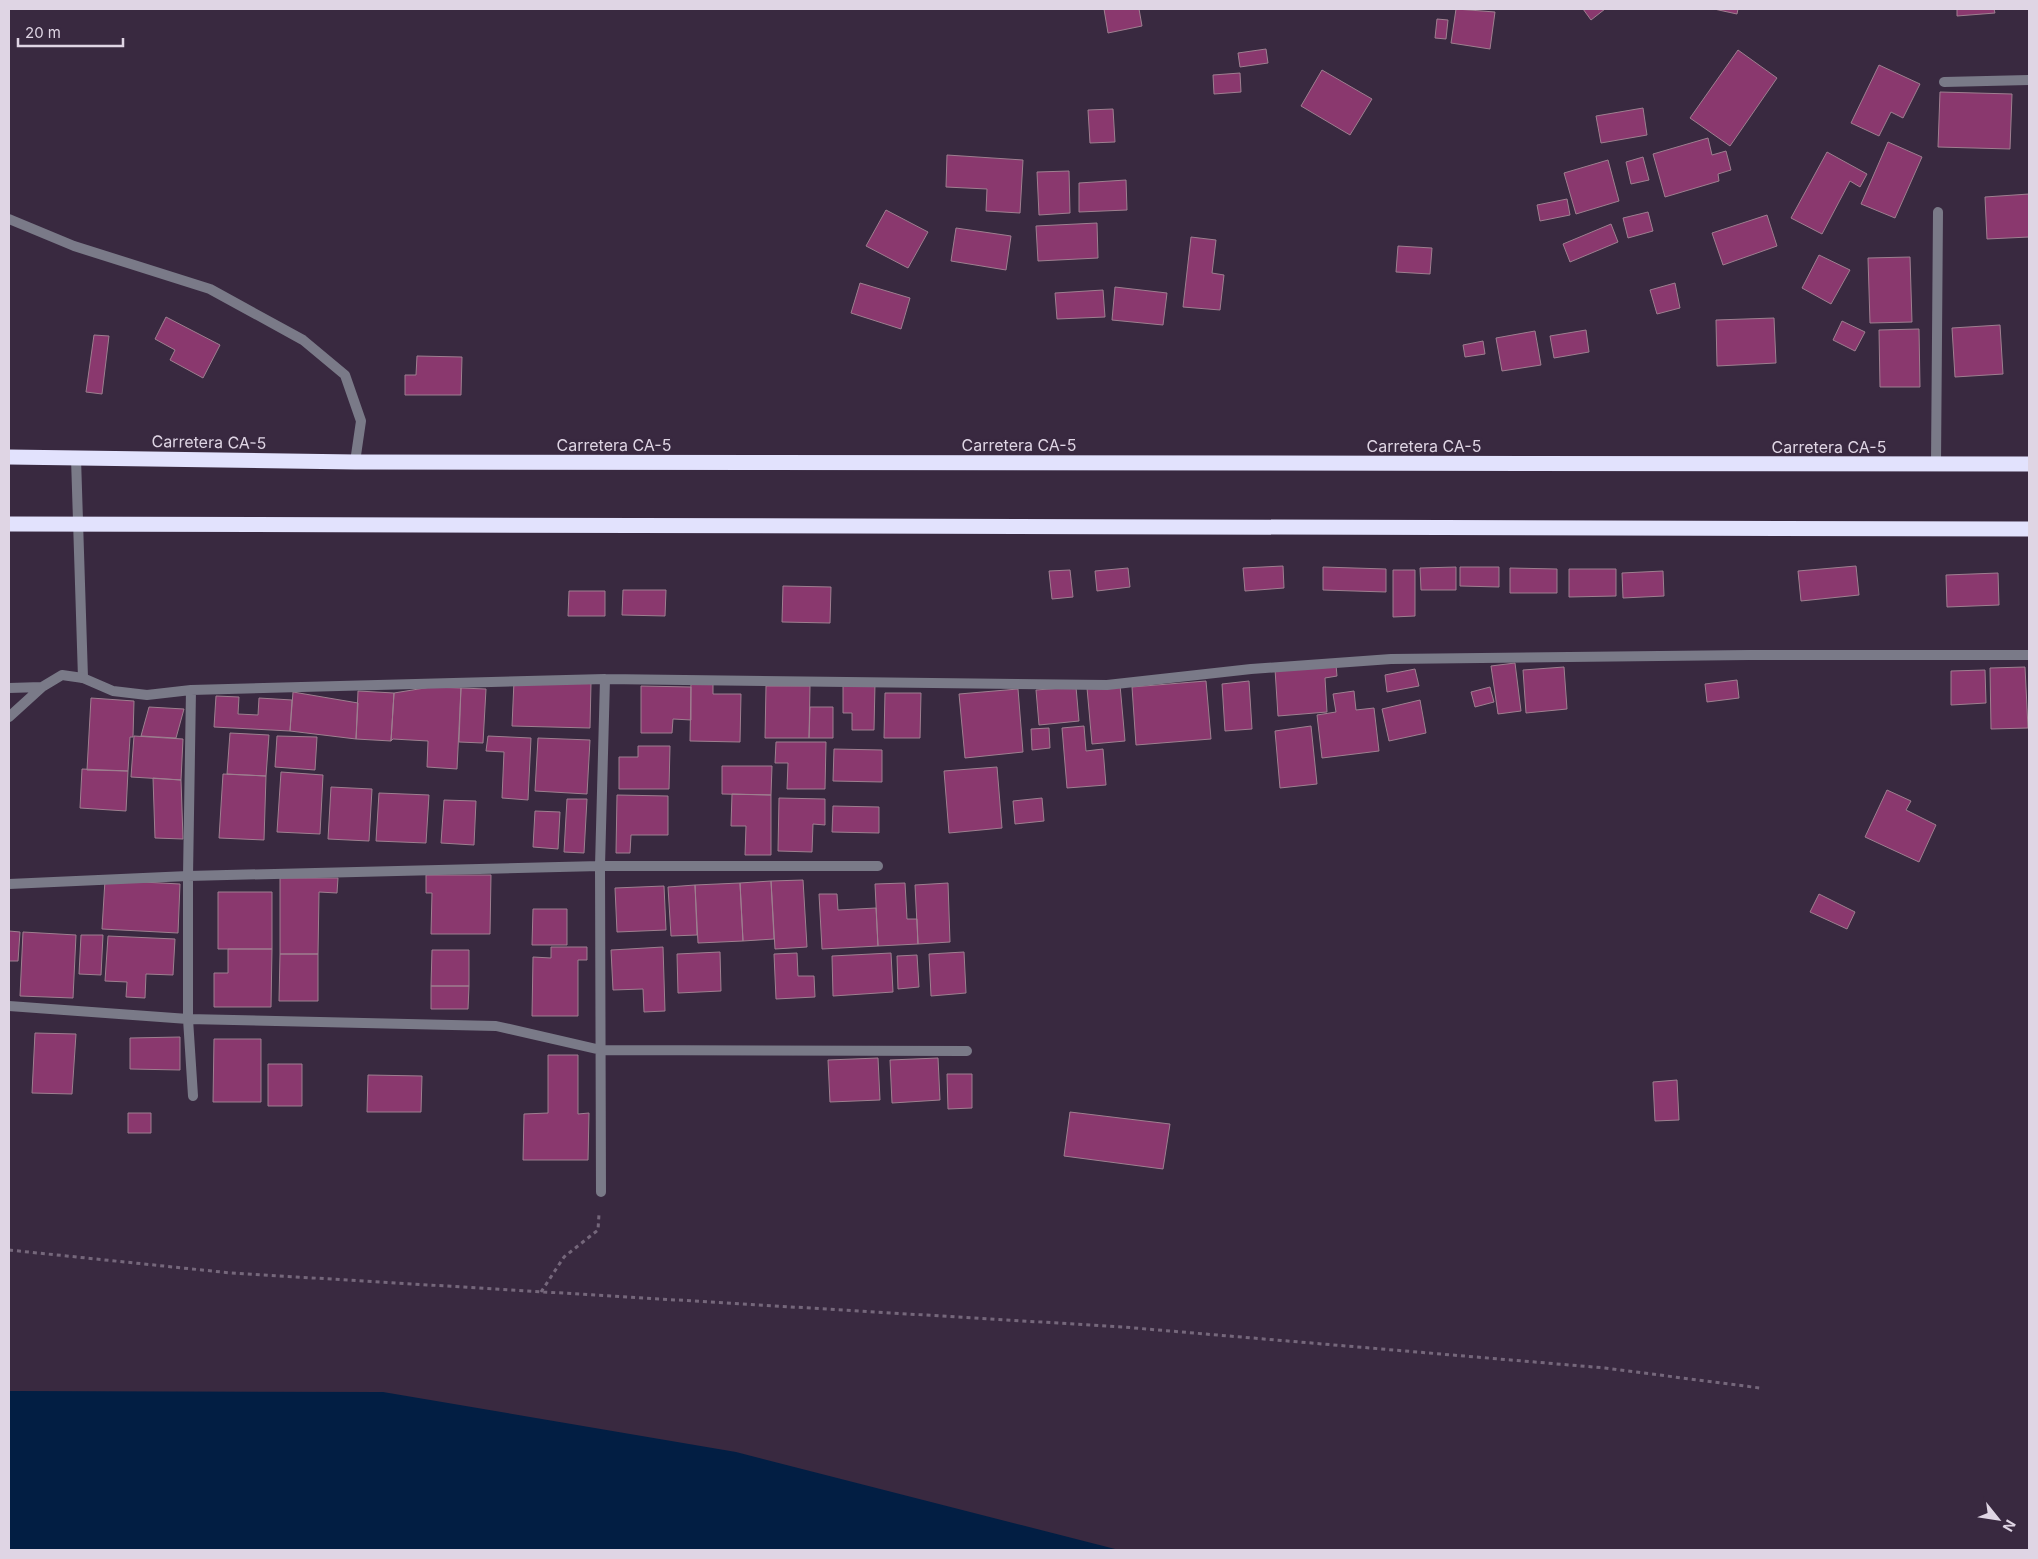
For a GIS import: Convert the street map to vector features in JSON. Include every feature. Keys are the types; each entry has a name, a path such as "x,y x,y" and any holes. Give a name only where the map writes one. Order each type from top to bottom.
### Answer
{"highway":[{"name":"Carretera CA-5","path":"9,457 355,462 2029,464"},
{"path":"9,524 2029,529"}],"street":[{"path":"1944,82 2029,80"},
{"path":"1936,464 1938,212"},
{"path":"9,219 74,246 210,289 303,340 345,375 361,421 355,462"},
{"path":"76,458 83,678"},
{"path":"9,717 42,687 62,675 83,678 113,691 147,695 191,690 605,679 1107,685 1251,669 1392,659 1749,655 2029,655"},
{"path":"601,1192 600,866 605,679"},
{"path":"9,688 42,687"},
{"path":"191,690 188,1019 194,1096"},
{"path":"9,884 188,876 600,866 878,866"},
{"path":"9,1006 188,1019 496,1026 601,1050 967,1051"}],"path":[{"path":"540,1292 564,1257 598,1230 601,1192"},
{"path":"9,1250 231,1273 1143,1329 1605,1368 1760,1388"}],"water":[{"path":"9,1391 383,1392 736,1452 1119,1550 9,1550"}],"building":[{"path":"1104,9 1139,9 1142,26 1108,33"},
{"path":"1456,9 1495,12 1490,49 1451,43"},
{"path":"1583,9 1605,9 1591,20"},
{"path":"1714,9 1738,9 1737,14"},
{"path":"1957,9 1994,9 1995,13 1957,16"},
{"path":"1437,19 1448,20 1446,39 1435,38"},
{"path":"1266,49 1268,63 1240,67 1238,53"},
{"path":"1738,50 1777,78 1730,146 1690,118"},
{"path":"1879,65 1920,84 1903,118 1891,112 1879,136 1851,123"},
{"path":"1322,70 1372,99 1350,135 1301,106"},
{"path":"1240,73 1241,92 1214,94 1213,75"},
{"path":"1940,92 2012,94 2010,149 1938,147"},
{"path":"1643,108 1647,135 1601,143 1596,116"},
{"path":"1113,109 1115,142 1090,143 1088,110"},
{"path":"1708,138 1712,155 1726,151 1731,170 1718,174 1719,181 1665,197 1653,154"},
{"path":"1888,142 1922,157 1895,218 1861,204"},
{"path":"1827,152 1867,174 1860,187 1850,181 1822,234 1791,218"},
{"path":"947,155 1023,160 1020,213 986,211 987,189 946,187"},
{"path":"1643,157 1649,180 1631,184 1626,162"},
{"path":"1608,160 1619,201 1576,214 1564,173"},
{"path":"1069,171 1070,213 1039,215 1037,172"},
{"path":"1126,180 1127,210 1079,212 1079,183"},
{"path":"2029,194 2029,237 1987,239 1985,197"},
{"path":"1567,199 1570,215 1540,221 1537,205"},
{"path":"886,210 928,232 908,268 866,246"},
{"path":"1648,212 1653,231 1628,238 1623,218"},
{"path":"1767,215 1777,246 1723,265 1712,233"},
{"path":"1097,223 1098,258 1038,261 1036,226"},
{"path":"1611,224 1618,242 1570,262 1563,244"},
{"path":"956,228 1011,236 1006,270 951,261"},
{"path":"1191,237 1216,240 1212,273 1224,275 1220,310 1183,307"},
{"path":"1398,246 1432,248 1430,274 1396,272"},
{"path":"1819,255 1850,270 1831,304 1802,288"},
{"path":"1910,257 1912,322 1870,323 1868,258"},
{"path":"860,283 910,298 901,329 851,313"},
{"path":"1675,283 1680,308 1657,314 1650,290"},
{"path":"1115,287 1167,293 1163,325 1112,320"},
{"path":"1103,290 1105,317 1057,319 1055,293"},
{"path":"166,317 220,345 203,378 170,360 175,350 155,339"},
{"path":"1774,318 1776,363 1717,366 1716,320"},
{"path":"1842,321 1865,332 1855,351 1833,340"},
{"path":"2000,325 2003,374 1955,377 1952,328"},
{"path":"1919,329 1920,387 1880,387 1879,330"},
{"path":"1586,330 1589,352 1554,358 1550,336"},
{"path":"1535,331 1541,365 1502,371 1496,338"},
{"path":"94,335 109,336 102,394 86,392"},
{"path":"1483,341 1485,354 1465,357 1463,345"},
{"path":"417,356 462,357 461,395 405,395 405,375 416,375"},
{"path":"1283,566 1284,588 1245,591 1243,568"},
{"path":"1856,566 1859,595 1801,601 1798,571"},
{"path":"1323,567 1386,569 1386,592 1323,590"},
{"path":"1456,567 1456,590 1421,590 1420,568"},
{"path":"1460,567 1499,567 1499,587 1460,586"},
{"path":"1128,568 1130,587 1097,591 1095,571"},
{"path":"1510,568 1557,569 1557,593 1510,593"},
{"path":"1569,569 1616,569 1616,596 1569,597"},
{"path":"1070,570 1073,597 1052,599 1049,571"},
{"path":"1393,570 1415,570 1415,616 1393,617"},
{"path":"1663,571 1664,596 1623,598 1622,573"},
{"path":"1998,573 1999,605 1947,607 1946,575"},
{"path":"783,586 831,587 830,623 782,622"},
{"path":"623,590 666,590 665,616 622,615"},
{"path":"569,591 605,591 605,616 568,616"},
{"path":"1515,663 1521,711 1498,714 1491,666"},
{"path":"1336,665 1337,676 1325,678 1327,712 1278,716 1275,669"},
{"path":"1564,667 1567,709 1526,713 1523,670"},
{"path":"2025,667 2028,728 1991,729 1990,668"},
{"path":"1415,669 1419,686 1387,692 1385,675"},
{"path":"1985,670 1986,703 1951,705 1951,671"},
{"path":"1737,680 1739,698 1707,702 1705,684"},
{"path":"514,681 591,683 590,728 512,726"},
{"path":"1206,681 1211,739 1136,745 1132,687"},
{"path":"1249,681 1252,729 1225,731 1222,684"},
{"path":"691,682 713,683 713,694 741,694 740,742 690,741"},
{"path":"843,683 875,683 874,730 852,730 852,713 843,713"},
{"path":"1120,685 1125,741 1092,744 1087,688"},
{"path":"641,686 691,687 691,720 673,719 672,733 641,733"},
{"path":"766,686 810,686 809,738 765,738"},
{"path":"431,687 461,688 457,769 427,767 428,741 393,739 391,741 394,693"},
{"path":"1076,687 1079,721 1039,725 1036,690"},
{"path":"1490,687 1494,702 1475,707 1471,692"},
{"path":"461,688 486,689 483,743 459,742"},
{"path":"1018,689 1023,752 965,758 959,694"},
{"path":"358,691 394,693 391,741 356,739"},
{"path":"1354,691 1356,710 1374,708 1379,751 1322,758 1317,715 1336,712 1333,694"},
{"path":"293,692 358,703 356,739 290,731"},
{"path":"885,693 921,693 920,738 884,738"},
{"path":"216,696 239,697 238,714 258,715 259,698 292,700 290,731 214,727"},
{"path":"91,698 134,701 133,737 130,737 128,771 87,770"},
{"path":"1420,700 1426,733 1389,741 1382,709"},
{"path":"149,707 184,709 176,738 141,736"},
{"path":"810,707 833,707 833,738 809,738"},
{"path":"1084,726 1086,751 1103,749 1106,785 1067,788 1062,728"},
{"path":"1311,726 1317,784 1280,788 1275,731"},
{"path":"1049,728 1050,748 1032,750 1031,729"},
{"path":"230,733 269,735 266,776 227,774"},
{"path":"134,736 183,739 181,780 131,777"},
{"path":"277,736 317,737 315,770 275,767"},
{"path":"488,736 531,738 528,800 502,798 504,752 486,751"},
{"path":"538,738 590,740 587,794 535,791"},
{"path":"776,742 826,742 825,789 787,789 788,763 775,763"},
{"path":"638,746 670,746 669,789 619,789 619,757 638,757"},
{"path":"834,749 882,750 882,782 833,781"},
{"path":"722,766 772,766 771,795 722,794"},
{"path":"997,767 1002,828 949,833 944,771"},
{"path":"82,769 128,771 126,811 80,808"},
{"path":"281,772 323,775 320,834 277,832"},
{"path":"223,774 266,776 264,840 219,838"},
{"path":"153,778 181,780 183,839 155,838"},
{"path":"331,787 372,789 369,841 328,839"},
{"path":"1887,790 1911,801 1906,810 1936,825 1919,862 1865,837"},
{"path":"379,793 429,795 426,843 376,841"},
{"path":"732,794 771,795 771,855 745,855 746,826 731,826"},
{"path":"617,795 668,796 668,835 631,835 630,853 616,853"},
{"path":"779,798 825,799 825,825 813,824 812,852 778,851"},
{"path":"1042,798 1044,821 1015,824 1013,801"},
{"path":"567,799 587,799 584,853 564,852"},
{"path":"444,800 476,801 474,845 441,843"},
{"path":"833,806 879,807 879,833 832,832"},
{"path":"535,811 560,812 558,849 533,847"},
{"path":"426,875 491,875 490,934 431,934 432,893 426,893"},
{"path":"280,878 338,878 337,893 319,892 318,954 280,954"},
{"path":"105,880 180,884 178,933 102,929"},
{"path":"803,880 807,947 775,949 771,881"},
{"path":"771,881 774,939 743,941 740,883"},
{"path":"740,883 743,941 698,943 695,885"},
{"path":"905,883 907,919 917,919 918,944 878,946 875,884"},
{"path":"948,883 950,942 918,944 915,885"},
{"path":"695,885 697,935 671,936 668,887"},
{"path":"664,886 666,930 617,932 615,888"},
{"path":"218,892 272,892 272,949 218,949"},
{"path":"819,894 837,894 838,910 876,908 878,946 822,949"},
{"path":"1819,894 1855,912 1847,929 1810,912"},
{"path":"533,909 567,909 567,945 532,945"},
{"path":"9,931 20,932 18,961 9,961"},
{"path":"23,932 76,935 73,998 20,996"},
{"path":"81,935 103,935 101,975 79,974"},
{"path":"108,936 175,939 173,975 146,974 145,998 126,997 127,982 105,981"},
{"path":"551,947 587,947 587,960 578,960 578,1016 532,1016 533,957 551,958"},
{"path":"663,947 665,1011 644,1012 643,989 613,990 611,950"},
{"path":"228,949 272,949 271,1007 214,1007 214,973 228,973"},
{"path":"432,950 469,950 469,986 431,986"},
{"path":"720,952 721,991 678,993 677,954"},
{"path":"964,952 966,993 931,996 929,954"},
{"path":"797,953 798,976 814,976 815,997 776,999 774,954"},
{"path":"891,953 893,992 833,996 832,956"},
{"path":"280,954 318,954 318,1001 279,1001"},
{"path":"917,955 919,987 898,989 897,956"},
{"path":"431,986 469,986 468,1009 431,1009"},
{"path":"35,1033 76,1034 72,1094 32,1093"},
{"path":"180,1037 180,1070 130,1069 130,1038"},
{"path":"214,1039 261,1039 261,1102 213,1102"},
{"path":"548,1055 578,1055 578,1114 589,1113 588,1160 523,1160 524,1114 548,1113"},
{"path":"878,1058 880,1100 830,1102 828,1060"},
{"path":"938,1058 940,1100 892,1103 890,1060"},
{"path":"268,1064 302,1064 302,1106 268,1106"},
{"path":"947,1074 972,1074 972,1108 948,1109"},
{"path":"368,1075 422,1076 421,1112 367,1112"},
{"path":"1677,1080 1679,1120 1655,1121 1653,1082"},
{"path":"1070,1112 1170,1124 1163,1169 1064,1156"},
{"path":"128,1113 151,1113 151,1133 128,1133"}]}
